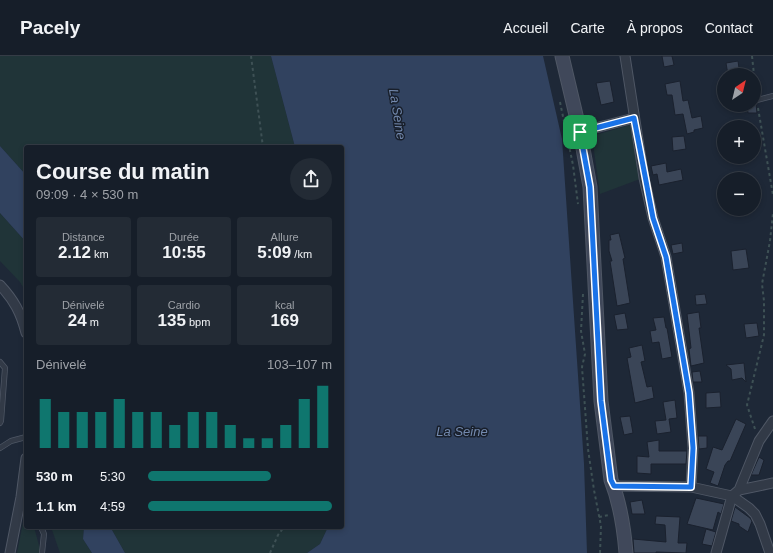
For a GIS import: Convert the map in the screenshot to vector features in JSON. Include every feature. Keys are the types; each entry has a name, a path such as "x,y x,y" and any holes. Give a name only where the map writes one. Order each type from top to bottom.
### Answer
{"street":[{"path":"562,56 580,132 590,187 601,401 611,480 616,491 625,536 626,553"},
{"path":"625,56 634,118 653,218 666,257 689,393 693,448 691,487"},
{"path":"580,132 634,118"},
{"path":"0,285 10,295 21,315 24,326"},
{"path":"716,553 736,493 759,441 773,421"},
{"path":"614,486 691,487 736,493 773,483"},
{"path":"10,553 23,499 24,485"},
{"path":"736,493 755,514 770,553"}],"lane":[{"path":"761,99 773,96"},
{"path":"0,362 5,368 2,421 0,422"},
{"path":"0,448 11,441 24,438"},
{"path":"41,529 44,534 42,553"}],"path":[{"path":"251,56 263,145"},
{"path":"752,56 753,68"},
{"path":"559,100 573,165 579,210"},
{"path":"759,112 773,195"},
{"path":"759,441 747,405 764,335 764,301 762,284 770,241 773,213"},
{"path":"582,294 582,331 585,354 582,366 588,449 601,526 600,553"},
{"path":"599,516 614,514"},
{"path":"270,553 278,535 282,529"}],"green space":[{"path":"0,56 271,56 294,145 24,145 24,173 0,146"},
{"path":"630,125 640,179 600,194 592,136"},
{"path":"0,213 24,240 24,289 20,282 0,261"},
{"path":"24,518 24,529 35,529 41,553 17,553"},
{"path":"52,529 84,529 83,539 92,553 60,553"},
{"path":"327,529 320,544 307,553 125,553 112,530"}],"water":[{"name":"La Seine","path":"271,56 543,56 562,139 584,464 587,553 307,553 320,544 327,529 344,529 344,145 294,145"},
{"path":"0,146 24,173 24,240 0,213"},
{"path":"84,529 112,529 125,553 92,553 83,539"}],"building":[{"path":"662,56 672,56 674,65 664,67"},
{"path":"738,61 739,68 727,68 726,63"},
{"path":"610,81 614,102 601,105 596,83"},
{"path":"680,81 683,101 688,100 692,118 701,116 703,128 694,130 694,132 687,134 683,114 675,115 672,95 667,95 665,84"},
{"path":"684,136 686,149 673,151 672,137"},
{"path":"666,163 667,172 681,169 683,180 659,185 657,174 653,175 651,166"},
{"path":"619,233 625,258 623,259 630,303 617,306 610,261 612,261 609,251 609,240 611,240 610,235"},
{"path":"682,243 683,252 673,254 671,245"},
{"path":"746,249 749,268 733,270 731,251"},
{"path":"705,294 707,304 696,305 695,295"},
{"path":"699,312 701,328 699,328 704,363 691,366 689,349 691,348 687,314"},
{"path":"625,313 628,329 617,330 614,315"},
{"path":"664,317 672,357 662,359 659,342 652,343 650,331 656,330 653,318"},
{"path":"757,323 759,336 746,338 744,324"},
{"path":"642,345 645,361 641,362 647,387 652,386 654,398 635,403 627,358 631,357 629,348"},
{"path":"744,363 746,382 742,378 732,380 731,369 726,365"},
{"path":"700,371 702,382 693,382 692,372"},
{"path":"720,392 721,407 706,408 706,393"},
{"path":"675,400 677,418 669,419 671,432 657,434 655,421 666,420 663,402"},
{"path":"630,416 633,433 624,435 620,417"},
{"path":"736,419 746,424 730,461 728,461 725,465 718,486 710,483 714,472 706,469 713,447 722,450"},
{"path":"698,436 707,436 707,448 699,449"},
{"path":"659,440 659,451 687,451 686,464 651,464 651,474 637,473 637,456 649,457 647,442"},
{"path":"759,457 764,460 759,475 751,475"},
{"path":"696,498 724,504 721,514 718,512 713,530 687,524"},
{"path":"642,500 645,514 632,514 630,502"},
{"path":"735,507 752,521 748,532 739,526 739,524 731,521"},
{"path":"656,516 680,517 678,543 687,543 686,553 634,553 633,539 666,542 665,525 655,524"},
{"path":"706,529 716,532 712,546 702,544"}],"route":[{"path":"634,118 644,178 653,218 666,257 689,393 693,448 691,487 614,486 611,480 601,401 590,187 580,132 634,118"}]}
